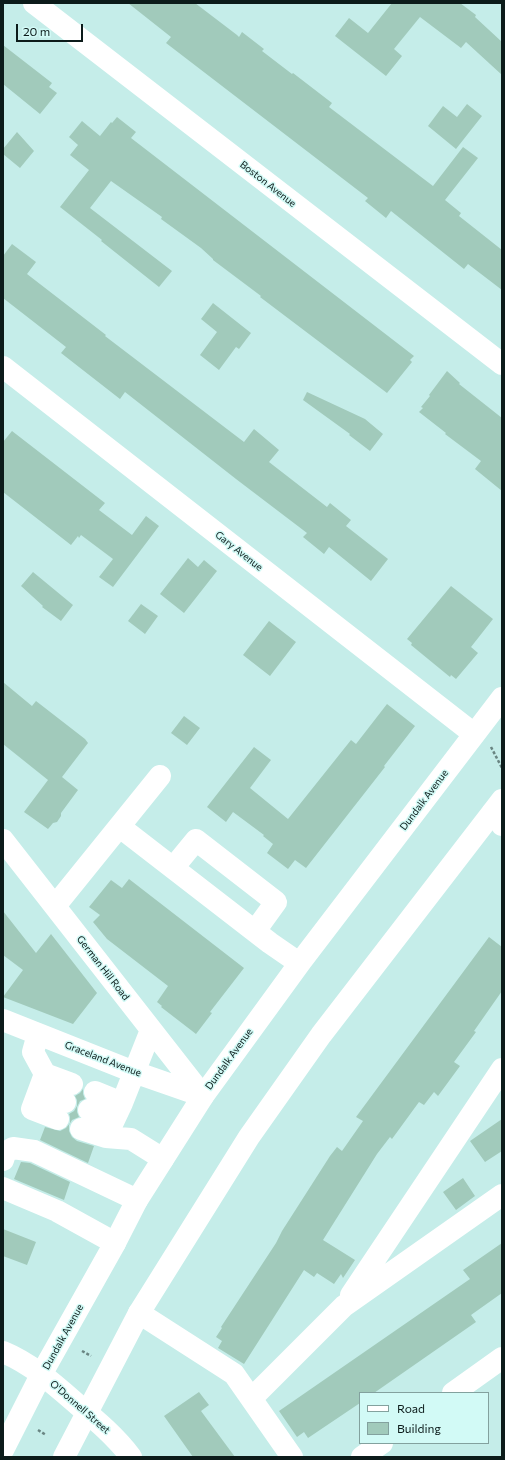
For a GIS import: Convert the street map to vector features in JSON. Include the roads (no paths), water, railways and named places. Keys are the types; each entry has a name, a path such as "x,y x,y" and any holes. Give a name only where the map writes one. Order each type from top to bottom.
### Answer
{"street":[{"name":"Boston Avenue","path":"34,3 502,364"},
{"name":"Gary Avenue","path":"3,368 482,739"},
{"name":"Dundalk Avenue","path":"3,1450 42,1373 115,1243 137,1200 203,1096 299,964 482,739 502,698"},
{"path":"55,906 160,776"},
{"path":"64,1457 139,1313 258,1124 321,1035 500,813"},
{"path":"120,827 299,964"},
{"name":"German Hill Road","path":"3,840 203,1096"},
{"path":"173,868 196,840 276,902 255,931"},
{"name":"Graceland Avenue","path":"3,1020 134,1072 203,1096"},
{"path":"114,1119 151,1030"},
{"path":"38,1034 33,1052 42,1084 65,1102 32,1109 42,1084"},
{"path":"344,1306 502,1070"},
{"path":"114,1119 88,1110 114,1119 131,1139 163,1159"},
{"path":"3,1160 5,1154 13,1148 34,1151 137,1200"},
{"path":"3,1188 57,1211 115,1243"},
{"path":"252,1398 344,1306 502,1195"},
{"path":"139,1313 234,1374 292,1457"},
{"name":"O'Donnell Street","path":"3,1352 42,1373 121,1443 131,1457"},
{"path":"454,1392 502,1358"},
{"path":"362,1457 381,1444"}]}
